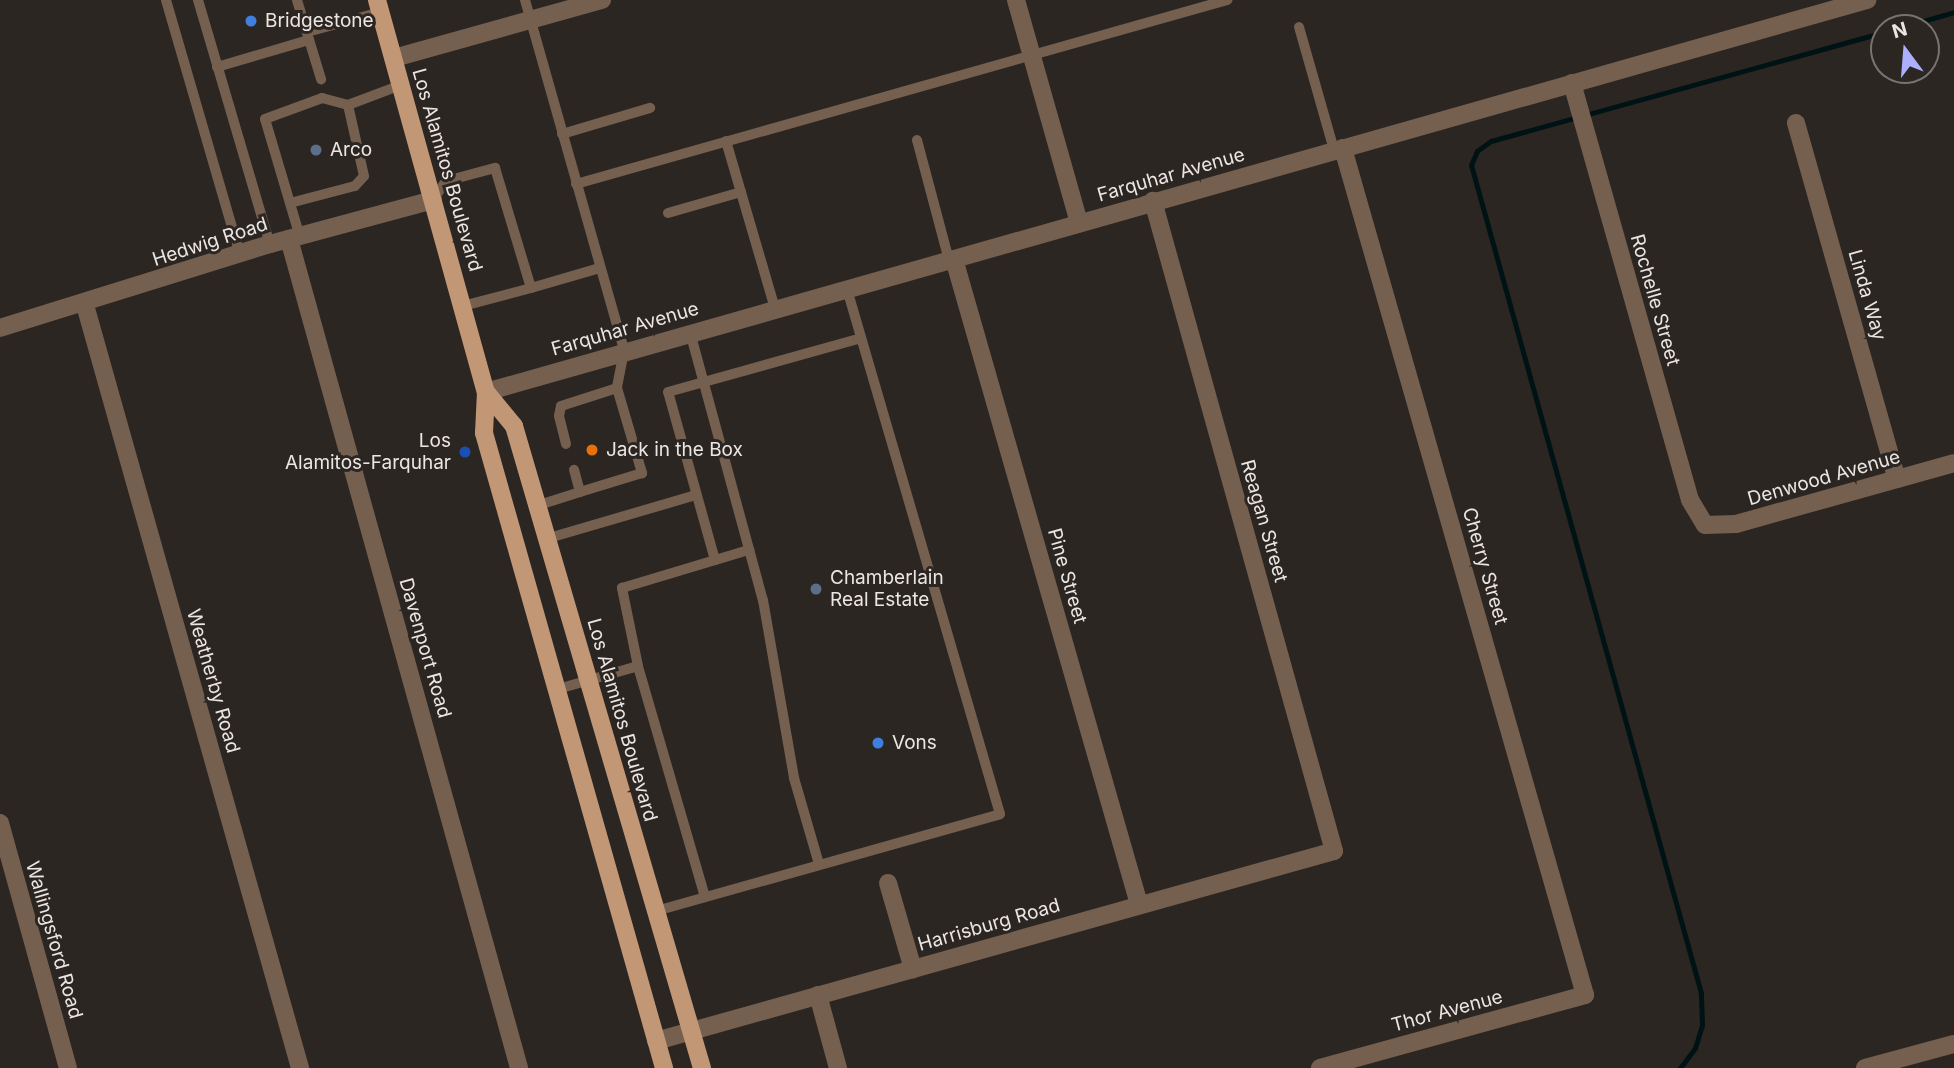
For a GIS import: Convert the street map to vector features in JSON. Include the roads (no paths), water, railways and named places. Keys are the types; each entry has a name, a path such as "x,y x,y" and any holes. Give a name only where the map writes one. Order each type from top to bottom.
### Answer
{"main road":[{"name":"Los Alamitos Boulevard","path":"379,6 486,392 484,433 664,1068"},
{"name":"Los Alamitos Boulevard","path":"486,392 514,426 549,538 702,1068"}],"street":[{"path":"394,58 530,20 569,4 602,0"},
{"path":"1016,0 1079,223"},
{"name":"Farquhar Avenue","path":"486,392 1867,0"},
{"name":"Rochelle Street","path":"1572,83 1690,500 1702,530"},
{"name":"Linda Way","path":"1796,123 1897,479"},
{"name":"Cherry Street","path":"1339,149 1585,995"},
{"name":"Hedwig Road","path":"0,328 85,305 270,244 433,200"},
{"name":"Reagan Street","path":"1153,201 1334,851"},
{"name":"Davenport Road","path":"295,238 519,1068"},
{"name":"Pine Street","path":"951,259 1139,904"},
{"name":"Weatherby Road","path":"85,305 300,1068"},
{"name":"Denwood Avenue","path":"1702,530 1736,524 1954,463"},
{"name":"Wallingsford Road","path":"0,823 68,1068"},
{"name":"Harrisburg Road","path":"656,1041 1334,851"},
{"path":"888,883 913,969"},
{"path":"818,995 838,1068"},
{"name":"Thor Avenue","path":"1320,1068 1585,995"},
{"path":"1875,1067 1954,1044"}],"lane":[{"path":"166,0 240,254"},
{"path":"198,0 270,244"},
{"path":"298,0 321,79"},
{"path":"525,0 624,351 617,388 642,473 539,505"},
{"path":"576,184 1227,0"},
{"path":"217,67 308,36 379,6"},
{"path":"1299,27 1339,149"},
{"path":"295,238 290,203 265,119 323,98 348,105 401,85"},
{"path":"290,203 355,186 363,176 348,105"},
{"path":"562,134 650,108"},
{"path":"917,140 951,259"},
{"path":"726,141 775,309"},
{"path":"433,200 446,181 495,168 531,288"},
{"path":"668,213 741,192"},
{"path":"463,306 600,268"},
{"path":"656,911 1000,814 847,289"},
{"path":"690,332 762,600 793,778 819,864"},
{"path":"715,560 668,392 862,338"},
{"path":"566,444 559,416 561,406 617,388"},
{"path":"574,470 580,492"},
{"path":"549,538 696,495"},
{"path":"705,897 638,666 622,588 749,550"},
{"path":"558,689 638,666"}],"waterway":[{"path":"1940,16 1954,12"},
{"path":"1680,1068 1695,1048 1702,1025 1701,993 1471,165 1477,151 1491,141 1870,36"}],"place":[{"name":"Bridgestone","path":"251,21"},
{"name":"Arco","path":"316,150"},
{"name":"Jack in the Box","path":"592,450"},
{"name":"Los Alamitos-Farquhar","path":"465,452"},
{"name":"Chamberlain Real Estate","path":"816,589"},
{"name":"Vons","path":"878,743"}]}
